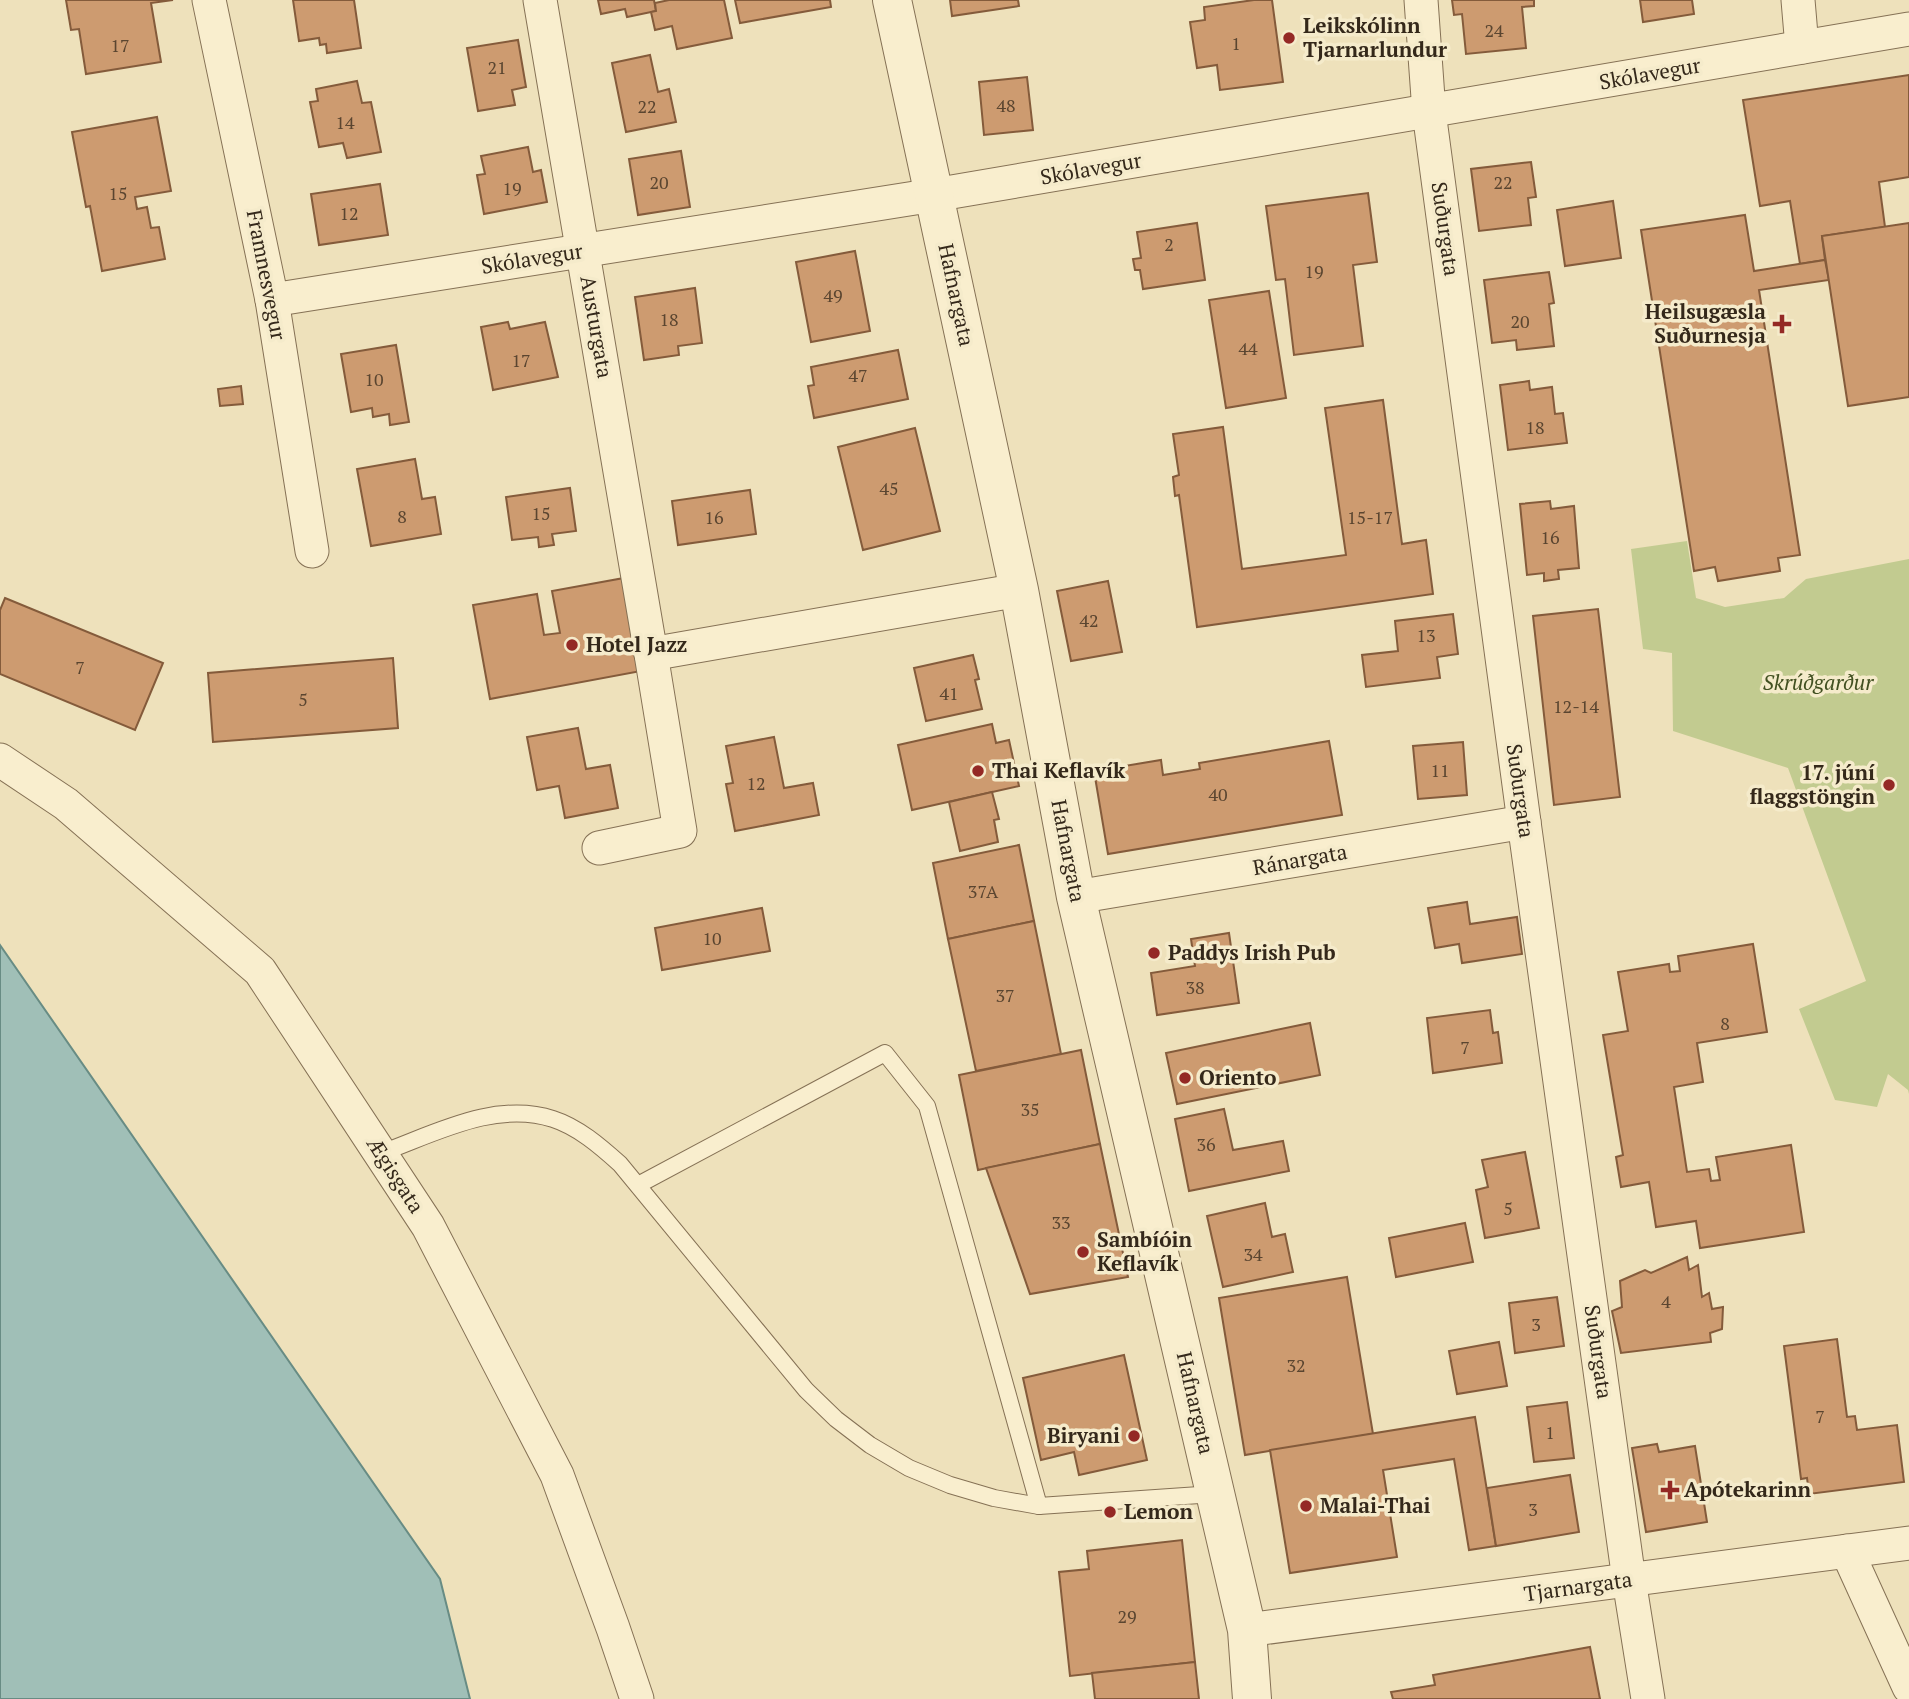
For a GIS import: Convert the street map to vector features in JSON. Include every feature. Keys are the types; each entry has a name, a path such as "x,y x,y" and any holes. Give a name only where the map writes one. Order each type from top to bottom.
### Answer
{"street":[{"name":"Framnesvegur","path":"209,0 272,300 312,551"},
{"name":"Austurgata","path":"540,0 680,831 599,848"},
{"name":"Hafnargata","path":"892,0 1018,590 1076,897 1247,1630 1252,1699"},
{"name":"Suðurgata","path":"1421,0 1429,112 1524,822 1629,1580 1648,1699"},
{"path":"1798,0 1802,47"},
{"name":"Skólavegur","path":"272,300 934,195 1909,29"},
{"path":"651,654 1018,590"},
{"name":"Ægisgata","path":"0,760 66,804 260,971 428,1226 557,1475 637,1699"},
{"name":"Ránargata","path":"1076,897 1524,822"},
{"name":"Tjarnargata","path":"1247,1630 1909,1543"},
{"path":"1847,1551 1909,1687"}],"lane":[{"path":"638,1185 885,1053 927,1106 1039,1506"},
{"path":"381,1153 485,1115 518,1114 552,1118 577,1130 620,1164 806,1390 836,1419 870,1445 909,1468 972,1492 1039,1506 1216,1494"}],"green space":[{"name":"Skrúðgarður","path":"1687,541 1696,598 1725,607 1784,598 1806,579 1909,559 1909,1094 1908,1090 1888,1074 1877,1107 1835,1100 1799,1009 1866,981 1788,768 1673,731 1672,653 1643,649 1631,549"}],"water":[{"path":"0,945 440,1579 470,1699 0,1699"}],"building":[{"path":"66,0 173,0 151,3 161,62 86,74 79,29 71,30"},
{"path":"293,0 354,0 361,48 327,53 326,44 320,45 319,38 299,41"},
{"path":"598,0 654,0 656,11 627,17 625,9 601,14"},
{"path":"669,0 724,0 732,38 677,49 672,26 655,30 651,12 656,11 655,3"},
{"path":"735,0 830,0 831,7 740,23"},
{"path":"950,0 1018,0 1019,6 952,16"},
{"path":"1272,0 1283,82 1220,90 1217,65 1197,68 1190,22 1205,20 1204,7"},
{"path":"1452,0 1534,0 1534,6 1522,7 1526,48 1466,54 1462,14 1454,15"},
{"path":"1640,0 1692,0 1694,14 1643,22"},
{"path":"518,40 526,87 512,90 515,105 478,111 467,48"},
{"path":"650,55 658,92 669,89 676,122 626,132 612,63"},
{"path":"1909,75 1909,177 1879,182 1885,227 1822,236 1825,260 1800,264 1790,201 1760,206 1743,100"},
{"path":"1027,77 1033,130 984,135 979,82"},
{"path":"357,81 362,103 371,102 381,152 347,158 343,143 319,147 310,102 318,101 316,89"},
{"path":"157,117 171,191 135,197 137,209 147,207 151,228 159,227 165,259 102,271 90,206 86,207 72,132"},
{"path":"528,147 533,172 541,170 547,202 484,214 477,175 485,174 481,156"},
{"path":"681,151 690,207 638,215 629,159"},
{"path":"1531,162 1536,197 1528,198 1531,225 1479,231 1471,169"},
{"path":"380,184 388,235 319,245 311,194"},
{"path":"1368,193 1377,262 1353,265 1363,346 1294,355 1285,279 1276,280 1266,206"},
{"path":"1613,201 1621,258 1565,266 1557,210"},
{"path":"1745,215 1754,271 1825,260 1829,280 1759,290 1800,555 1778,558 1780,571 1718,581 1715,567 1694,571 1641,230"},
{"path":"1197,223 1205,280 1143,289 1140,270 1135,270 1133,259 1141,258 1137,232"},
{"path":"1909,223 1909,397 1848,406 1822,236"},
{"path":"855,251 870,331 811,342 796,262"},
{"path":"1549,272 1554,303 1549,304 1554,346 1517,350 1516,340 1492,343 1484,280"},
{"path":"695,288 702,343 678,346 679,355 644,360 635,297"},
{"path":"1269,291 1286,398 1226,408 1209,300"},
{"path":"508,322 510,329 545,322 558,377 493,390 481,327"},
{"path":"396,345 409,422 390,425 389,414 373,417 372,408 351,412 341,354"},
{"path":"898,350 908,399 814,418 808,386 814,385 811,367"},
{"path":"1529,381 1530,390 1552,387 1555,414 1563,413 1567,443 1508,450 1500,385"},
{"path":"241,386 243,404 220,406 218,389"},
{"path":"1383,400 1402,544 1426,540 1433,594 1197,627 1179,495 1175,496 1173,477 1179,475 1173,434 1223,427 1242,569 1346,555 1325,408"},
{"path":"915,428 940,531 863,550 838,447"},
{"path":"415,459 422,499 435,497 441,534 371,546 357,469"},
{"path":"570,488 576,531 552,534 554,545 539,547 538,537 512,540 506,497"},
{"path":"750,490 756,534 678,545 672,501"},
{"path":"1550,501 1551,509 1574,506 1579,568 1558,570 1559,579 1544,581 1544,573 1527,575 1520,504"},
{"path":"624,578 641,671 490,699 473,605 537,594 544,635 560,633 552,591"},
{"path":"1108,581 1122,652 1071,661 1057,591"},
{"path":"5,598 163,663 135,730 0,674 0,610"},
{"path":"1598,609 1620,797 1554,805 1533,616"},
{"path":"1453,614 1458,654 1437,657 1440,678 1366,687 1362,655 1398,651 1395,621"},
{"path":"973,655 979,679 975,680 982,709 926,721 914,668"},
{"path":"393,658 398,728 213,742 208,673"},
{"path":"992,724 996,743 1009,740 1019,786 912,810 898,745"},
{"path":"578,728 586,769 610,765 618,808 565,818 559,786 537,790 527,737"},
{"path":"774,737 784,788 813,783 819,815 735,831 726,784 733,783 726,746"},
{"path":"1329,741 1342,815 1108,854 1094,771 1161,760 1163,775 1200,769 1199,763"},
{"path":"1463,742 1467,795 1418,799 1413,746"},
{"path":"992,792 999,819 994,820 998,842 960,851 949,802"},
{"path":"1019,845 1034,921 948,939 933,863"},
{"path":"1467,902 1470,924 1517,917 1522,954 1462,963 1459,944 1435,948 1428,908"},
{"path":"762,908 770,951 662,970 655,928"},
{"path":"1034,921 1061,1054 976,1071 948,939"},
{"path":"1229,933 1239,1003 1157,1015 1151,973 1195,966 1191,939"},
{"path":"1753,944 1767,1032 1697,1043 1703,1082 1674,1087 1687,1172 1709,1169 1711,1181 1720,1180 1716,1157 1791,1145 1804,1232 1700,1248 1696,1221 1656,1227 1649,1182 1621,1187 1616,1157 1623,1155 1603,1035 1628,1031 1618,972 1669,964 1670,972 1680,971 1678,956"},
{"path":"1490,1010 1493,1033 1498,1032 1502,1063 1433,1073 1427,1018"},
{"path":"1310,1023 1320,1075 1177,1104 1166,1053"},
{"path":"1081,1050 1100,1144 978,1170 959,1075"},
{"path":"1224,1109 1233,1150 1283,1141 1289,1171 1189,1191 1175,1119"},
{"path":"1100,1144 1128,1277 1030,1294 986,1168"},
{"path":"1525,1152 1539,1228 1485,1238 1476,1190 1488,1187 1482,1160"},
{"path":"1265,1203 1272,1237 1285,1234 1293,1272 1223,1287 1207,1216"},
{"path":"1465,1223 1473,1262 1396,1277 1389,1238"},
{"path":"1687,1257 1689,1270 1698,1265 1702,1297 1709,1293 1712,1309 1723,1307 1722,1329 1710,1333 1711,1342 1621,1353 1612,1311 1622,1307 1620,1281 1645,1270 1651,1273"},
{"path":"1347,1277 1373,1434 1245,1455 1219,1298"},
{"path":"1557,1297 1564,1346 1515,1353 1509,1303"},
{"path":"1837,1339 1847,1417 1855,1416 1857,1430 1897,1425 1904,1482 1809,1494 1807,1478 1801,1479 1784,1346"},
{"path":"1499,1342 1507,1386 1457,1394 1449,1351"},
{"path":"1124,1355 1147,1460 1079,1475 1074,1452 1041,1460 1023,1378"},
{"path":"1567,1402 1574,1458 1534,1462 1527,1407"},
{"path":"1475,1417 1496,1546 1469,1550 1454,1459 1383,1470 1397,1557 1290,1573 1270,1450"},
{"path":"1657,1444 1659,1452 1695,1446 1707,1522 1646,1532 1632,1448"},
{"path":"1570,1475 1579,1532 1496,1546 1487,1488"},
{"path":"1182,1540 1195,1662 1070,1676 1059,1572 1089,1569 1087,1551"},
{"path":"1590,1647 1600,1699 1393,1699 1391,1692 1435,1685 1433,1675"},
{"path":"1195,1662 1199,1699 1095,1699 1092,1673"}],"place":[{"name":"Leikskólinn Tjarnarlundur","path":"1289,38"},
{"name":"Heilsugæsla Suðurnesja","path":"1782,324"},
{"name":"Hotel Jazz","path":"572,645"},
{"name":"Thai Keflavík","path":"978,771"},
{"name":"17. júní flaggstöngin","path":"1889,785"},
{"name":"Paddys Irish Pub","path":"1154,953"},
{"name":"Oriento","path":"1185,1078"},
{"name":"Sambíóin Keflavík","path":"1083,1252"},
{"name":"Biryani","path":"1134,1436"},
{"name":"Apótekarinn","path":"1670,1490"},
{"name":"Malai-Thai","path":"1306,1506"},
{"name":"Lemon","path":"1110,1512"}]}
